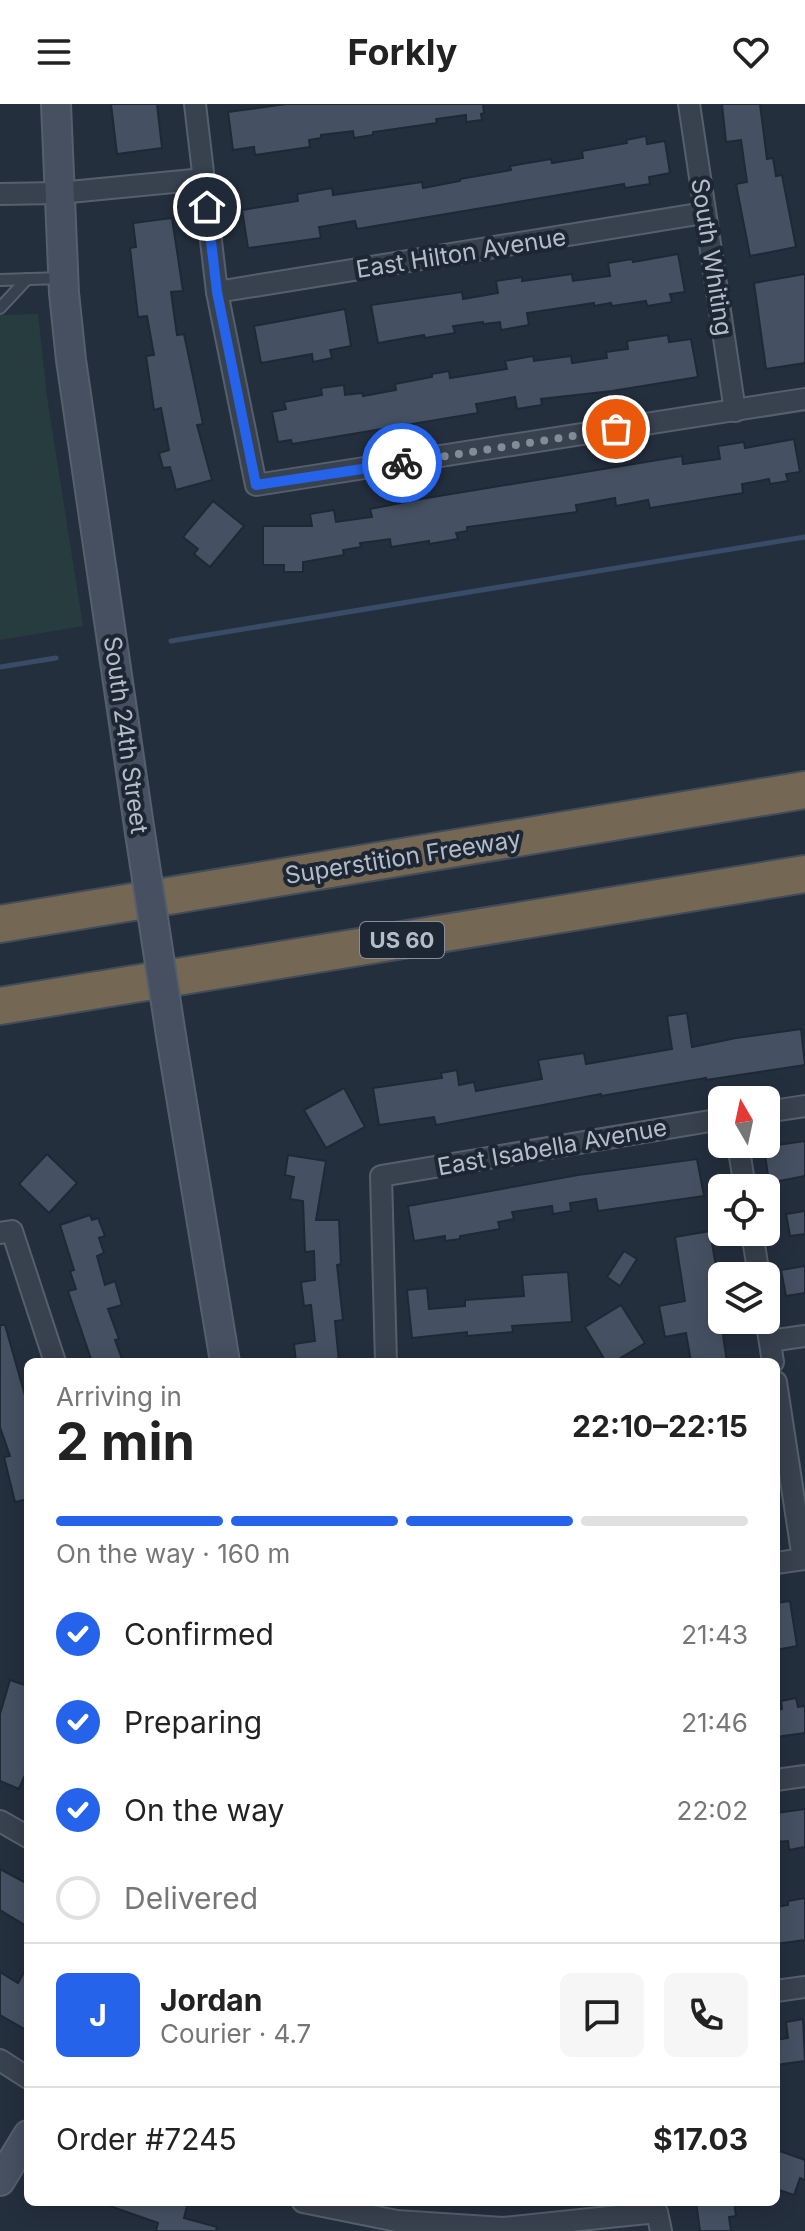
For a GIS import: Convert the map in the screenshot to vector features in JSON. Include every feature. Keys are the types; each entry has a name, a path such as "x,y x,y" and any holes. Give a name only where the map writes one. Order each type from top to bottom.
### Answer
{"highway":[{"name":"Superstition Freeway","path":"0,924 805,790"},
{"name":"US 60","path":"0,1006 805,874"}],"street":[{"name":"South 24th Street","path":"56,104 63,278 73,373 172,1042 224,1358"},
{"path":"195,104 217,292 256,485 805,399"},
{"name":"South Whiting","path":"689,104 735,411"},
{"path":"0,194 59,193 204,179"},
{"name":"East Hilton Avenue","path":"217,292 704,213"},
{"path":"780,1110 805,1106"},
{"name":"East Isabella Avenue","path":"386,1358 381,1176 708,1121"},
{"path":"6,1232 53,1358"},
{"path":"769,1334 772,1358"},
{"path":"770,1341 805,1336"},
{"path":"780,1407 804,1559 780,1562"},
{"path":"780,1779 805,1776"},
{"path":"0,1821 24,1835"},
{"path":"780,1990 805,1987"},
{"path":"0,2060 24,2075"},
{"path":"0,2181 24,2142"},
{"path":"323,2206 397,2221 503,2228 657,2212 661,2231"}],"lane":[{"path":"0,280 63,278"},
{"path":"0,308 27,279"}],"green space":[{"path":"38,314 47,397 83,626 0,640 0,315"}],"building":[{"path":"111,104 157,104 162,148 117,154"},
{"path":"286,104 483,104 484,113 481,114 482,120 466,122 466,115 436,119 437,123 373,132 373,135 354,138 353,131 321,135 321,138 309,140 310,147 255,155 254,147 233,150 228,112"},
{"path":"722,104 760,104 767,159 773,158 776,176 782,175 796,247 750,256 736,184 747,182 741,140 726,142"},
{"path":"646,136 647,144 665,141 670,173 649,177 650,184 625,188 624,184 357,229 355,221 319,227 321,238 248,248 242,210 298,201 297,194 332,188 333,195 422,182 423,188 511,170 510,166 551,159 552,163 583,158 582,151 627,143 626,140"},
{"path":"172,218 183,291 171,292 177,335 184,334 203,424 197,425 212,480 176,490 170,467 163,468 159,453 169,450 161,408 154,410 146,356 154,355 147,316 138,317 130,248 136,247 133,223"},
{"path":"678,254 685,292 670,294 672,302 647,306 646,301 612,306 611,303 594,306 594,303 527,313 529,325 501,330 500,322 483,322 453,326 455,333 378,343 371,305 462,292 463,299 498,293 496,281 522,277 522,281 572,274 573,281 610,276 608,263"},
{"path":"805,274 805,363 766,369 754,283"},
{"path":"345,309 351,346 330,350 332,358 313,362 312,354 261,363 254,326"},
{"path":"668,335 669,342 691,339 698,377 541,399 542,405 517,409 515,397 476,404 478,413 292,444 291,440 278,442 272,412 286,409 284,402 322,395 321,388 344,385 345,395 362,393 363,396 396,390 395,384 432,377 432,374 449,371 450,378 507,369 505,361 533,356 534,361 571,356 572,363 607,358 606,352 628,349 627,341"},
{"path":"794,439 800,472 786,474 788,481 770,484 769,479 742,484 743,493 650,508 648,500 616,506 615,498 576,505 577,512 467,527 467,531 456,533 458,539 391,547 390,539 360,543 361,547 343,550 344,555 303,562 303,572 284,572 284,565 263,565 263,526 312,526 310,514 334,510 336,522 372,517 370,509 421,499 682,456 683,464 720,459 718,446 744,442 745,448"},
{"path":"213,501 244,526 210,567 194,554 198,549 183,537"},
{"path":"687,1013 692,1047 801,1029 805,1065 601,1094 436,1125 434,1117 379,1125 373,1088 442,1078 441,1073 457,1070 459,1085 474,1082 476,1091 542,1079 538,1060 584,1053 586,1064 672,1049 667,1016"},
{"path":"344,1088 365,1127 326,1148 304,1110"},
{"path":"805,1141 805,1176 780,1181 780,1174 768,1174 766,1158 780,1158 780,1145"},
{"path":"47,1154 77,1183 49,1213 19,1184"},
{"path":"288,1155 326,1161 316,1220 339,1220 341,1264 337,1265 343,1320 335,1321 339,1358 296,1358 294,1344 315,1341 311,1305 304,1306 301,1282 315,1280 314,1251 305,1252 303,1201 290,1199 294,1177 285,1175"},
{"path":"697,1159 704,1196 598,1211 596,1199 570,1203 571,1211 553,1214 552,1206 512,1212 514,1219 498,1222 500,1229 460,1236 460,1239 445,1241 445,1236 414,1241 408,1206 578,1175"},
{"path":"805,1211 805,1234 790,1236 786,1214"},
{"path":"90,1215 92,1220 98,1218 105,1236 99,1238 104,1253 97,1256 105,1285 115,1281 122,1305 108,1309 119,1339 115,1340 122,1358 91,1358 68,1291 76,1289 70,1271 74,1270 60,1225"},
{"path":"708,1231 708,1246 713,1246 715,1262 708,1262 708,1334 727,1334 723,1335 726,1358 690,1358 686,1333 665,1337 659,1306 685,1301 675,1237"},
{"path":"624,1251 637,1259 620,1286 607,1277"},
{"path":"805,1266 805,1293 786,1296 781,1270"},
{"path":"568,1272 572,1322 512,1326 513,1332 467,1336 467,1332 412,1338 407,1290 427,1288 429,1309 465,1306 465,1300 524,1296 522,1275"},
{"path":"621,1305 645,1343 621,1358 604,1358 585,1327"},
{"path":"0,1325 5,1325 24,1392 24,1500 15,1502 4,1457 10,1456 0,1427"},
{"path":"790,1601 797,1646 780,1649 780,1602"},
{"path":"10,1680 24,1685 24,1777 19,1789 0,1781 0,1714"},
{"path":"796,1698 798,1707 805,1706 805,1733 780,1736 781,1701"},
{"path":"805,1809 805,1847 789,1850 788,1841 780,1842 780,1812"},
{"path":"0,1869 24,1882 24,1925 0,1910"},
{"path":"805,1898 805,1940 780,1943 780,1906 788,1905 788,1901"},
{"path":"0,1972 18,1983 24,1972 24,2029 0,2015"},
{"path":"803,2019 805,2061 780,2064 780,2039 788,2038 786,2022"},
{"path":"780,2151 805,2160 805,2180 800,2178 794,2195 780,2190"},
{"path":"110,2206 187,2206 184,2218 217,2227 216,2231 156,2231 158,2223"},
{"path":"697,2206 735,2206 736,2216 729,2217 731,2231 700,2231"}],"waterway":[{"path":"171,641 805,537"},
{"path":"0,667 56,658"}],"way so far":[{"path":"402,463 616,429"}],"route":[{"path":"207,207 217,292 256,485 402,463"}]}
